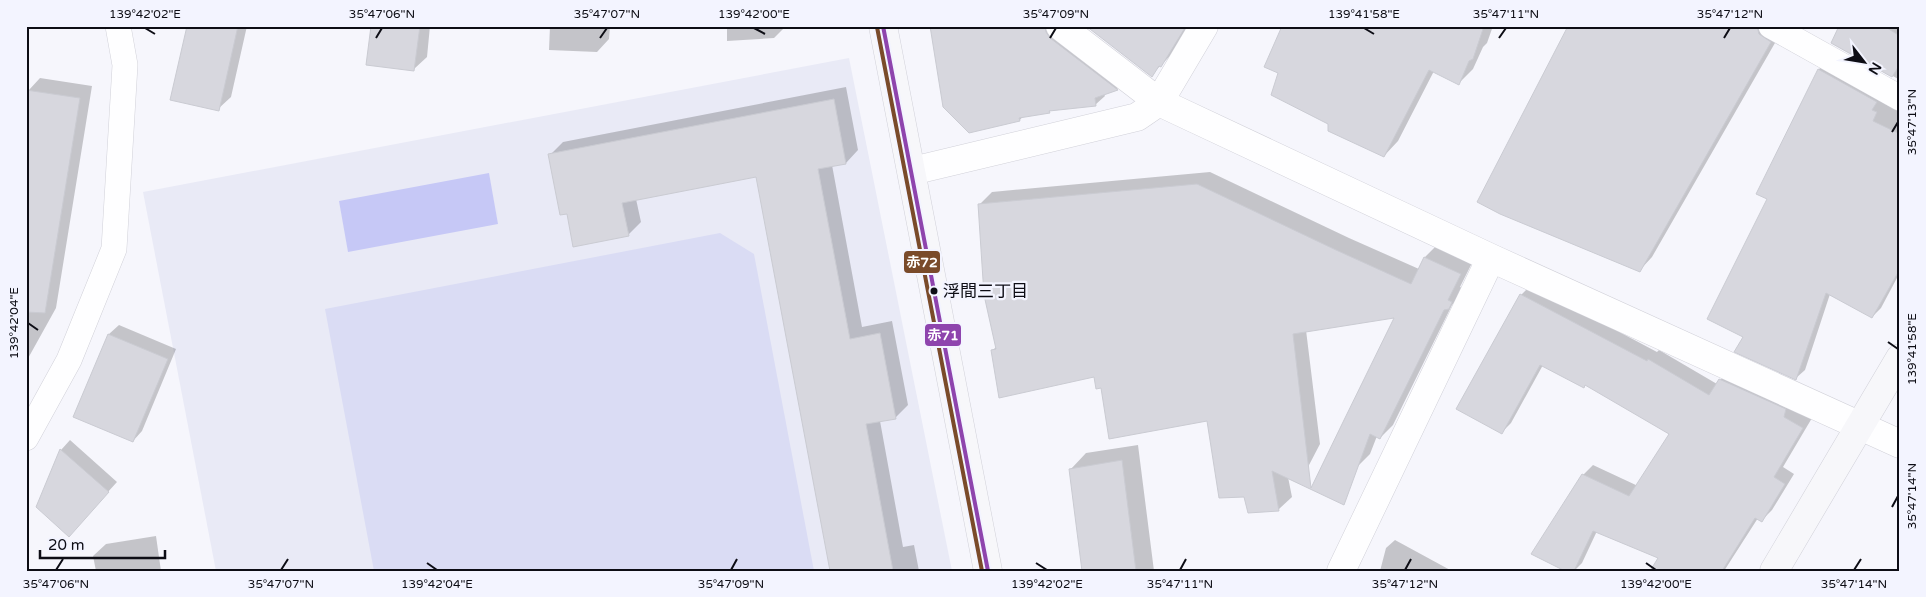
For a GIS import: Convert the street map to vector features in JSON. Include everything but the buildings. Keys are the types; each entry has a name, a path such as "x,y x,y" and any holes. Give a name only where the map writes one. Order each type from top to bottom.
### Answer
{"street":[{"path":"883,26 988,571"},
{"path":"1060,26 1159,102 1491,258 1900,444"},
{"path":"912,171 1137,117 1159,102 1204,26"},
{"path":"1341,571 1491,258"},
{"path":"1774,571 1900,358"}],"lane":[{"path":"26,438 69,360 114,249 125,65 118,26"},
{"path":"1771,26 1900,98"}],"shaded area":[{"path":"849,58 952,571 216,571 143,192"},
{"path":"720,233 754,254 814,571 374,571 325,309"}],"water":[{"path":"489,173 498,224 348,252 339,201"}],"transit line":[{"name":"赤71","path":"883,26 988,571"},
{"name":"赤72","path":"877,27 982,571"}],"place":[{"name":"浮間三丁目","path":"934,291"}]}
